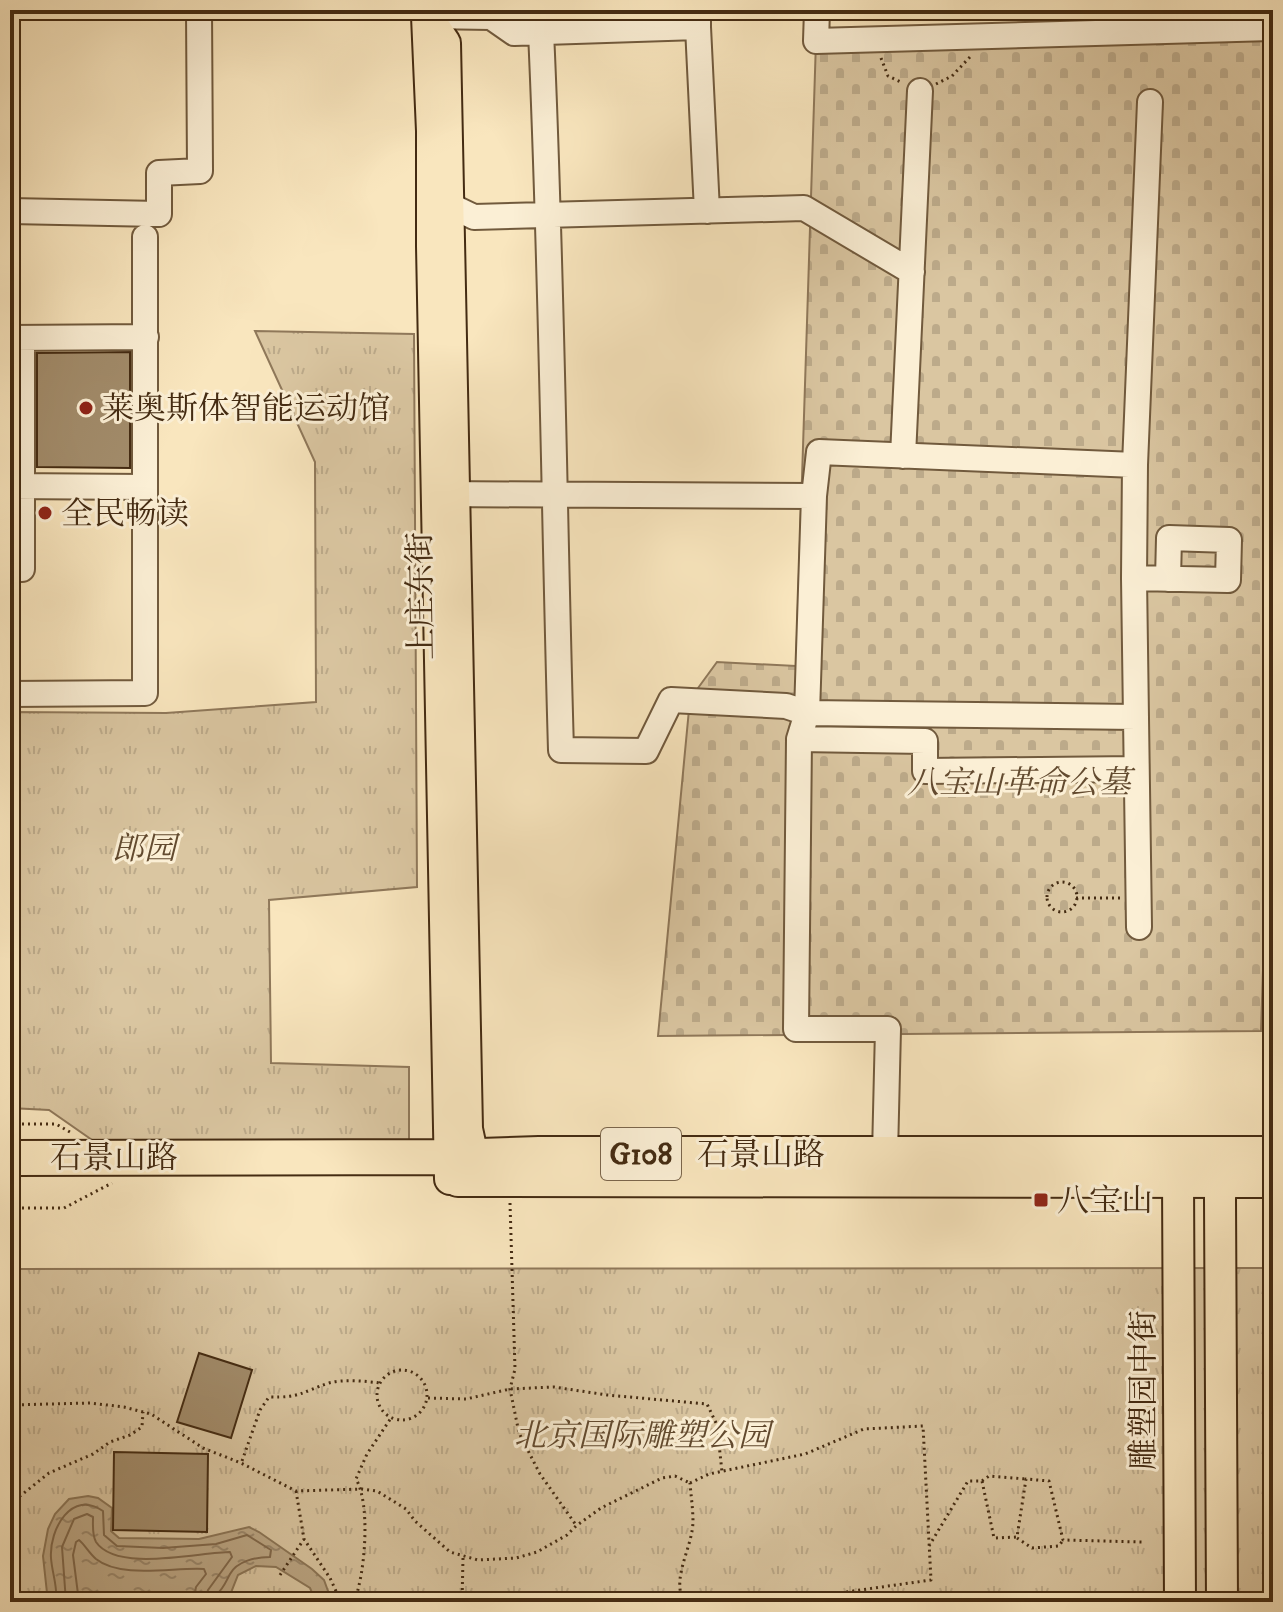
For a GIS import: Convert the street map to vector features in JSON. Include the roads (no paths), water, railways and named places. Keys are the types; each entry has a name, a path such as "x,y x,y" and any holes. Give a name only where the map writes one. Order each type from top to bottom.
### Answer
{"highway":[{"name":"石景山路","path":"10,1179 462,1168 539,1154 1273,1154"},
{"name":"石景山路","path":"10,1158 462,1168 510,1179 1273,1180"}],"main road":[{"name":"上庄东街","path":"427,13 445,43 446,494"},
{"name":"上庄东街","path":"427,13 467,1129 462,1168"},
{"name":"雕塑园中街","path":"1178,1178 1180,1602"},
{"path":"1222,1179 1222,1602"}],"street":[{"path":"10,211 159,214 159,173 200,171 199,10"},
{"path":"817,10 816,41 1273,28"},
{"path":"427,13 498,14 514,33 698,19 707,211"},
{"path":"541,32 549,214 561,750 646,751 671,700 786,706 807,713 1136,717"},
{"path":"903,456 920,91"},
{"path":"1139,927 1135,465 1150,102"},
{"path":"447,204 474,217 804,208 912,272"},
{"path":"10,694 145,693 145,237"},
{"path":"10,569 22,569 16,486 16,338 146,337"},
{"path":"885,1154 888,1029 796,1029 799,739 807,713 814,496 819,452 1135,465"},
{"path":"16,486 145,487"},
{"path":"446,494 814,496"},
{"path":"1134,578 1168,579"},
{"path":"799,739 925,741 925,771 1136,769"}],"water":[{"path":"98,1498 112,1508 111,1531 119,1538 199,1539 249,1527 312,1569 324,1580 332,1602 316,1602 310,1588 276,1567 256,1566 238,1575 226,1598 193,1598 178,1602 48,1602 43,1556 48,1529 55,1514 69,1499"}],"place":[{"name":"莱奥斯体智能运动馆","path":"86,408"},
{"name":"全民畅读","path":"45,513"},
{"name":"八宝山","path":"1041,1200"}],"park label":[{"name":"八宝山革命公墓","path":"1019,782"},
{"name":"郎园","path":"144,848"},
{"name":"北京国际雕塑公园","path":"642,1435"}]}
